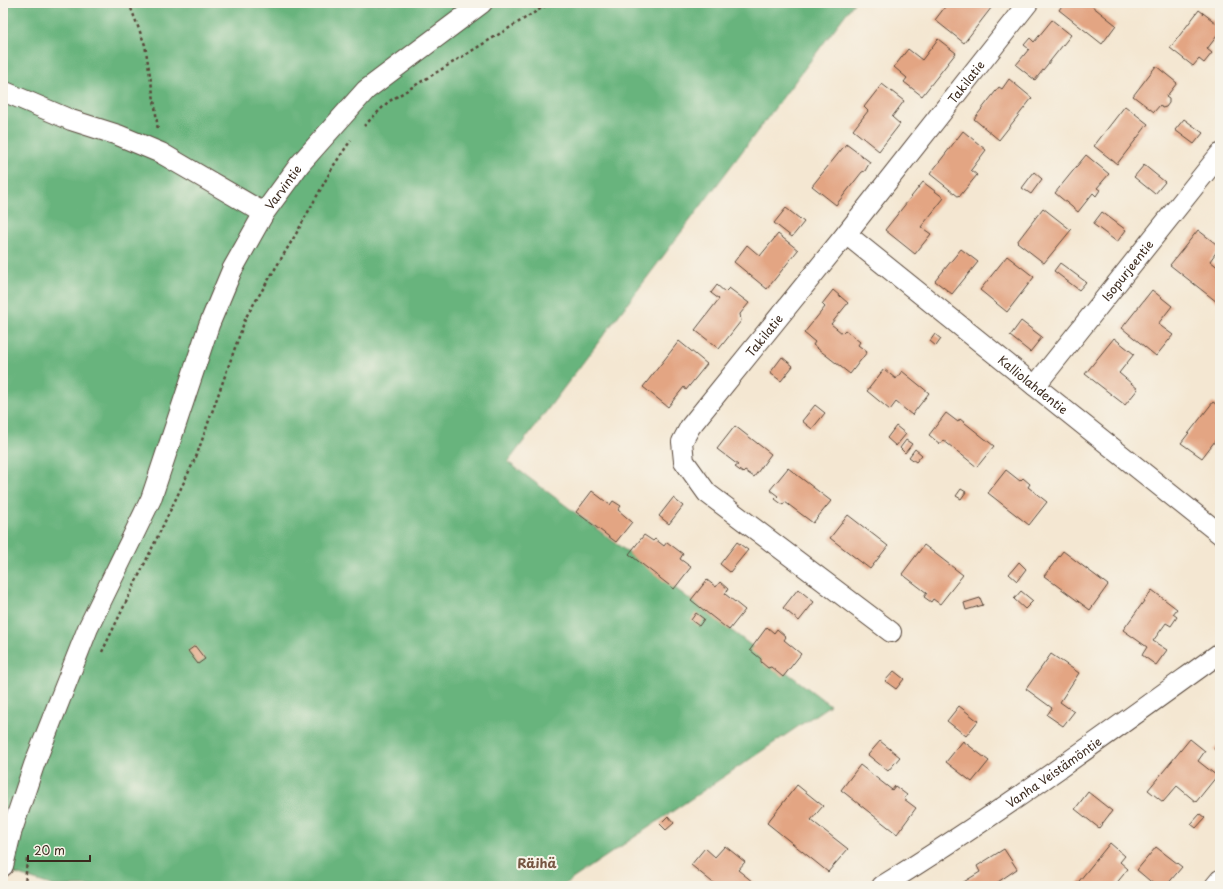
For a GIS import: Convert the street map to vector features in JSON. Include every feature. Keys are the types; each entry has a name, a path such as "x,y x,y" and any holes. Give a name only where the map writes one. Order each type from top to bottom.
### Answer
{"street":[{"name":"Varvintie","path":"3,91 71,120 118,135 161,153 264,213 300,164 366,90 482,3"},
{"name":"Takilatie","path":"891,632 707,493 684,461 682,442 690,427 846,234 1028,3"},
{"name":"Isopurjeentie","path":"1035,386 1218,161"},
{"path":"3,866 11,833 34,765 88,628 151,500 212,318 232,270 264,213"},
{"name":"Kalliolahdentie","path":"846,234 1220,534"},
{"name":"Vanha Veistämöntie","path":"882,886 938,852 1086,750 1220,652"},
{"path":"1215,886 1220,880"}],"path":[{"path":"129,3 145,45 156,106 161,153"},
{"path":"363,126 388,102 550,3"},
{"path":"101,654 196,457 246,317 296,234 334,165 354,136"},
{"path":"25,886 28,853"}],"green space":[{"path":"3,3 854,3 508,462 830,705 562,886 54,886 3,870"}],"building":[{"path":"948,3 995,3 964,43 935,20"},
{"path":"1064,3 1094,3 1092,6 1116,25 1102,44 1059,10"},
{"path":"1199,10 1220,26 1220,32 1207,49 1212,53 1204,63 1199,59 1193,66 1170,48"},
{"path":"1052,20 1071,35 1035,80 1016,65 1029,49 1024,45 1030,38 1034,42"},
{"path":"938,39 956,53 922,96 904,82 907,78 894,67 908,49 922,60"},
{"path":"1156,66 1177,83 1166,97 1169,99 1169,103 1166,107 1162,108 1160,105 1154,112 1133,96"},
{"path":"1009,79 1032,98 999,140 974,119 999,87 1002,89"},
{"path":"882,84 904,101 892,117 900,124 879,151 853,130 868,111 864,107"},
{"path":"1125,106 1148,124 1117,164 1094,146"},
{"path":"1184,119 1203,133 1194,144 1175,130"},
{"path":"963,131 986,150 971,170 977,175 959,197 930,174"},
{"path":"846,144 870,162 865,171 862,172 836,205 812,186"},
{"path":"1086,155 1109,174 1097,188 1100,190 1096,196 1093,193 1078,212 1055,193"},
{"path":"1144,165 1165,182 1155,194 1134,177"},
{"path":"1034,172 1042,179 1031,194 1022,188"},
{"path":"923,182 944,198 921,227 931,234 915,254 885,230"},
{"path":"786,208 804,222 792,237 774,223"},
{"path":"1043,208 1071,230 1044,263 1017,242"},
{"path":"1102,212 1126,230 1117,242 1093,224"},
{"path":"1198,230 1220,247 1210,261 1220,269 1220,299 1217,302 1170,265"},
{"path":"778,234 798,250 767,289 734,262 747,245 760,256"},
{"path":"961,249 978,262 952,294 935,281"},
{"path":"1007,256 1034,277 1007,312 980,290"},
{"path":"1060,263 1086,282 1079,290 1054,271"},
{"path":"717,285 725,292 729,288 749,303 740,314 741,321 719,349 695,330 719,299 711,293"},
{"path":"833,290 848,303 831,324 842,333 845,330 860,342 858,345 867,352 850,374 813,345 815,342 804,333 825,307 822,304"},
{"path":"1152,290 1172,306 1158,324 1173,335 1156,356 1122,328"},
{"path":"1021,321 1042,337 1030,352 1010,336"},
{"path":"935,334 941,339 936,346 930,341"},
{"path":"1114,338 1134,354 1119,373 1138,389 1125,405 1085,374"},
{"path":"679,341 707,364 686,390 684,387 668,407 643,387"},
{"path":"782,357 793,366 781,381 770,373"},
{"path":"884,369 896,379 902,371 929,393 912,415 896,402 890,410 867,391"},
{"path":"1213,402 1220,407 1220,439 1218,437 1202,458 1181,443"},
{"path":"815,405 825,413 812,429 802,421"},
{"path":"946,413 958,422 960,419 994,446 977,467 943,440 940,444 929,435"},
{"path":"735,426 771,454 754,477 745,471 743,473 735,467 738,465 717,449"},
{"path":"896,426 906,434 896,446 887,438"},
{"path":"906,440 912,444 905,453 900,448"},
{"path":"915,449 922,455 916,462 909,457"},
{"path":"788,468 831,501 813,523 785,502 783,505 775,499 778,496 770,490"},
{"path":"1006,470 1020,481 1023,478 1030,484 1028,487 1047,502 1029,525 988,493"},
{"path":"961,489 966,492 961,499 956,496"},
{"path":"592,491 610,505 613,501 621,506 618,510 632,522 616,542 576,512"},
{"path":"673,498 683,506 669,524 659,516"},
{"path":"848,515 888,546 870,569 830,538"},
{"path":"644,535 653,541 655,539 664,546 667,542 683,554 680,559 691,567 674,589 629,554"},
{"path":"737,542 748,550 730,572 720,564"},
{"path":"924,545 963,575 940,604 933,599 931,602 924,597 927,593 902,574"},
{"path":"1063,551 1108,585 1090,610 1044,576"},
{"path":"1019,562 1026,569 1017,581 1009,574"},
{"path":"707,580 716,587 720,582 728,589 725,594 745,610 729,630 691,600"},
{"path":"798,589 814,602 799,621 783,608"},
{"path":"1152,590 1177,609 1173,614 1177,617 1171,626 1166,623 1153,641 1167,650 1156,665 1142,655 1147,647 1123,630"},
{"path":"1021,591 1033,601 1025,609 1014,599"},
{"path":"980,598 983,605 966,610 964,603"},
{"path":"696,613 704,619 699,626 691,620"},
{"path":"767,627 774,633 777,629 786,637 784,640 801,654 783,677 771,667 768,668 761,662 761,659 750,650"},
{"path":"195,646 205,659 198,664 188,651"},
{"path":"1051,654 1079,673 1060,702 1074,712 1063,726 1047,715 1052,708 1026,689"},
{"path":"894,671 904,679 896,689 885,681"},
{"path":"959,706 978,721 966,736 947,721"},
{"path":"1190,739 1205,751 1198,761 1217,776 1196,802 1177,786 1163,802 1148,790"},
{"path":"880,741 900,757 888,771 868,755"},
{"path":"963,741 989,761 972,782 946,762"},
{"path":"1220,742 1220,754 1214,749"},
{"path":"860,765 892,790 895,786 907,795 904,799 916,808 897,834 841,790"},
{"path":"797,785 823,806 811,820 848,849 828,872 767,823"},
{"path":"1088,792 1112,811 1099,828 1075,809"},
{"path":"1200,814 1205,818 1196,828 1191,824"},
{"path":"668,816 674,823 666,830 660,824"},
{"path":"1110,843 1125,856 1120,862 1128,869 1115,885 1116,886 1075,886"},
{"path":"725,846 745,862 738,870 758,886 717,886 691,865 705,848 715,857"},
{"path":"1156,847 1182,867 1166,886 1156,886 1137,870"},
{"path":"1004,849 1017,869 992,886 964,886 962,883 980,872 977,866"}],"district":[{"name":"Räihä","path":"537,862"}]}
